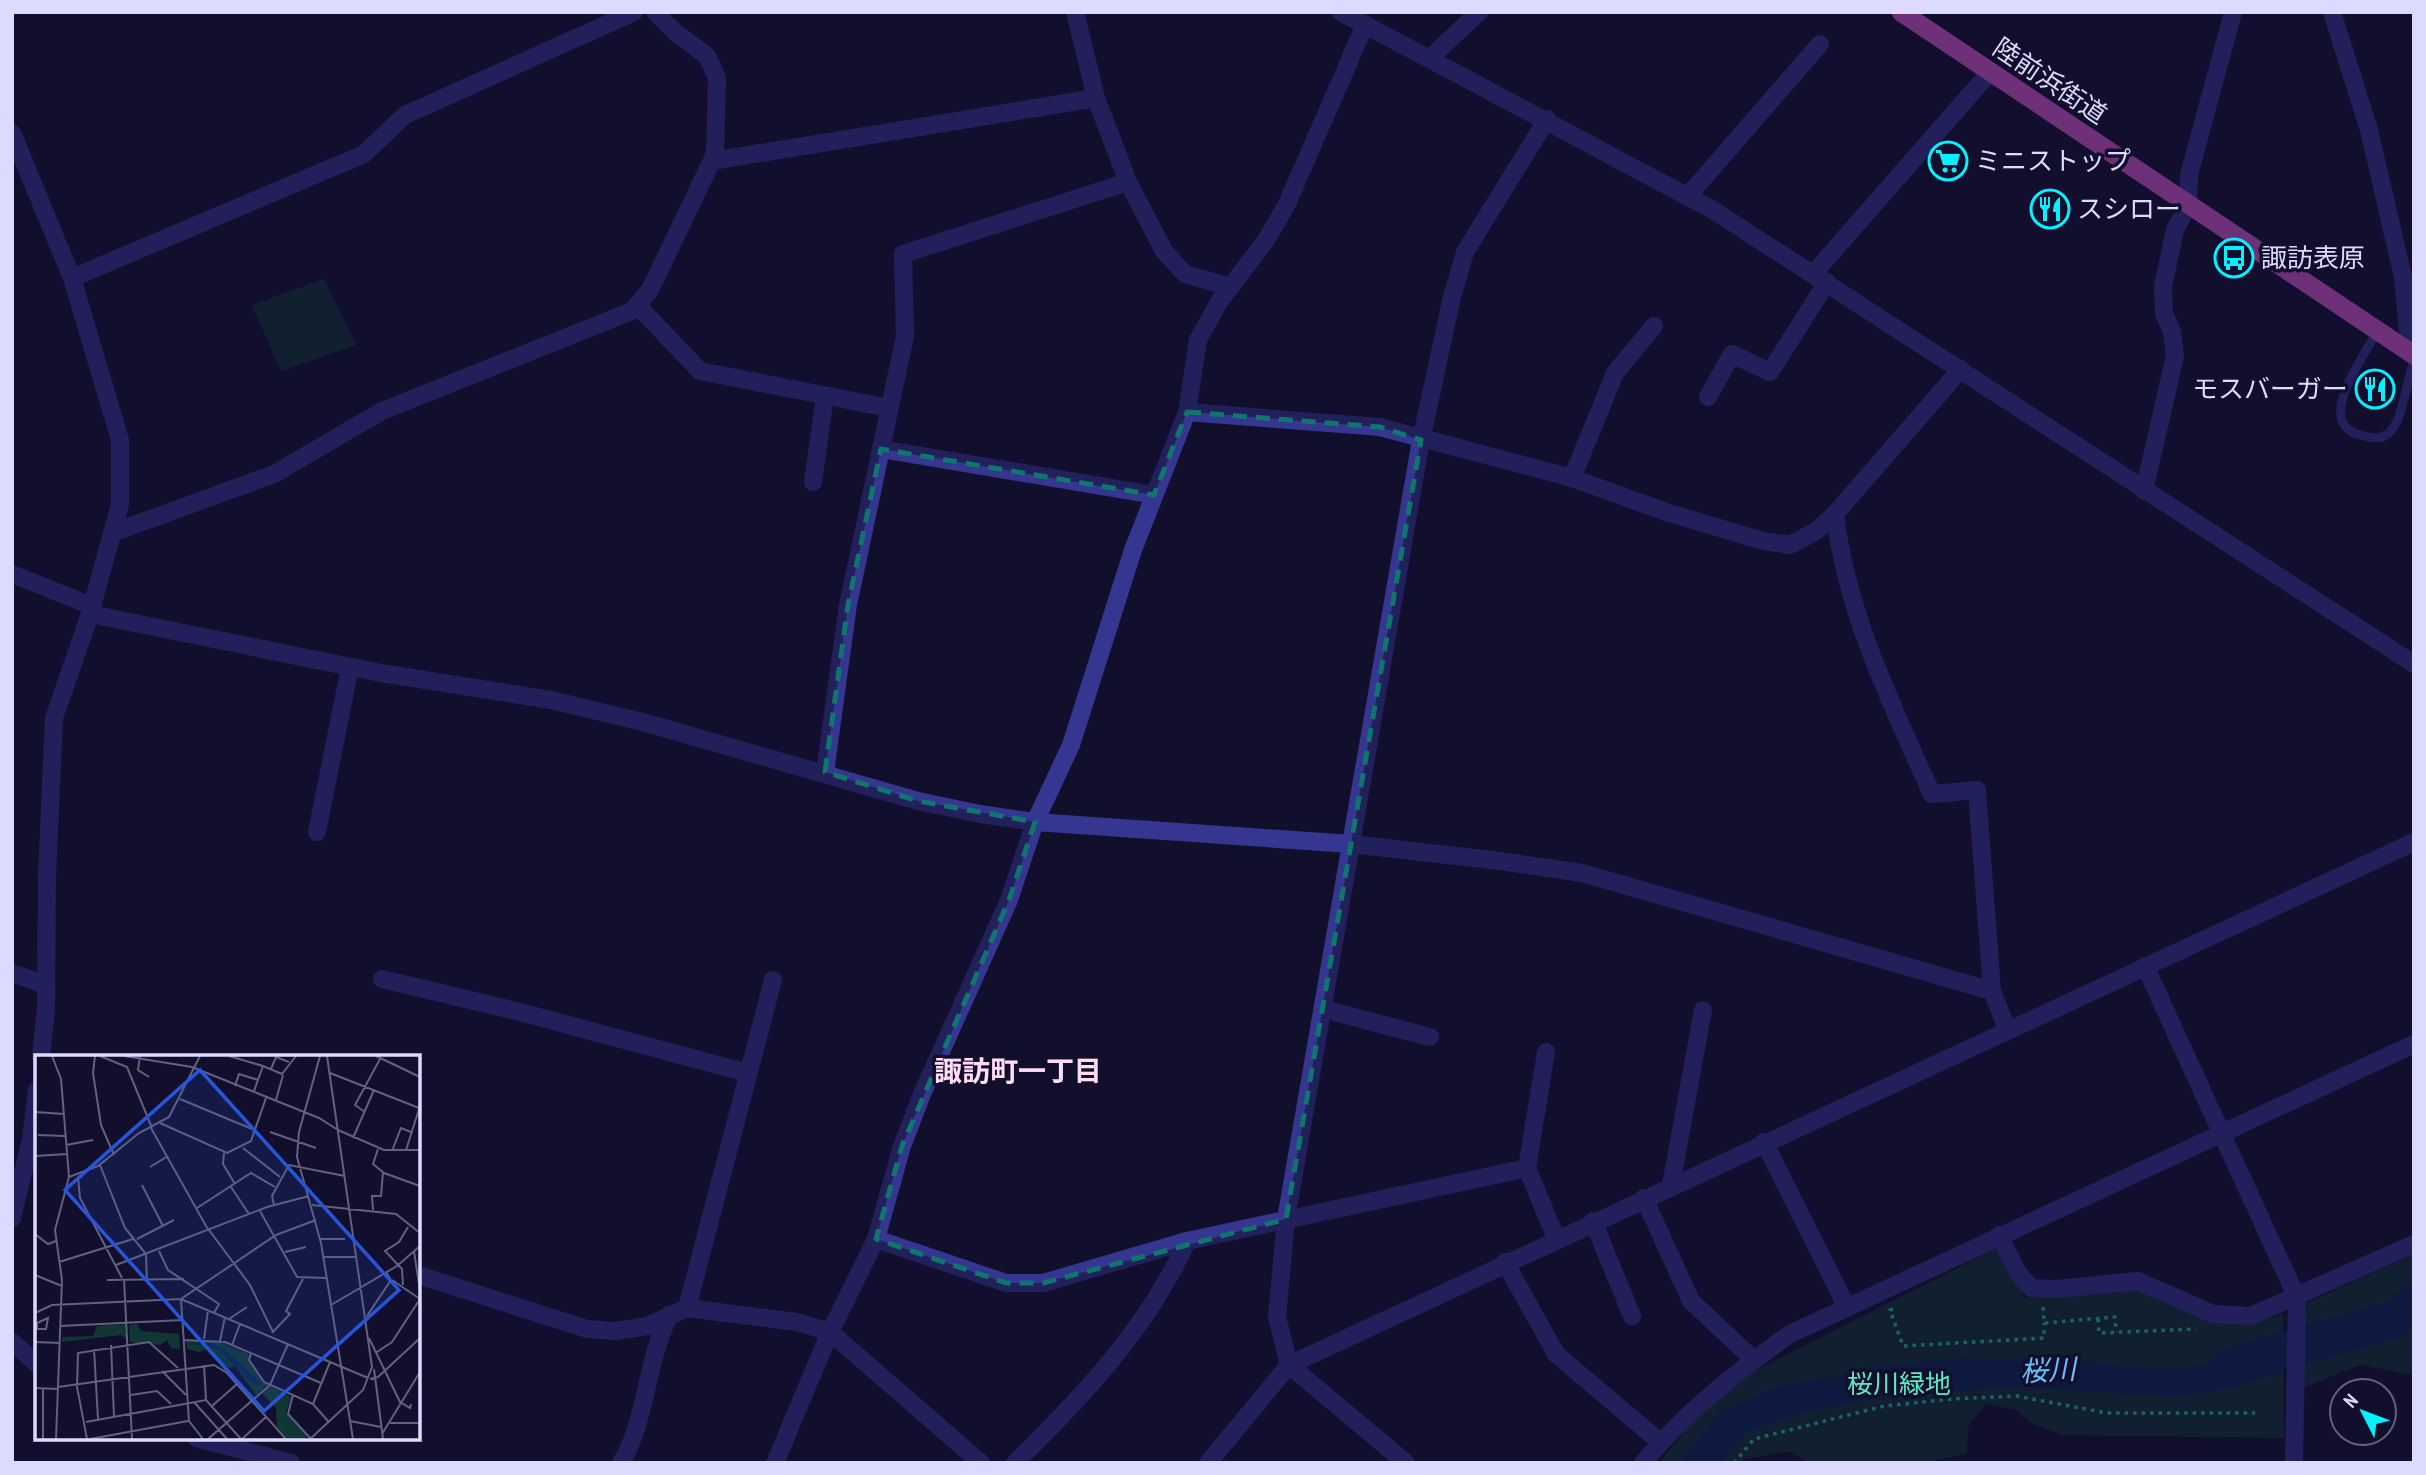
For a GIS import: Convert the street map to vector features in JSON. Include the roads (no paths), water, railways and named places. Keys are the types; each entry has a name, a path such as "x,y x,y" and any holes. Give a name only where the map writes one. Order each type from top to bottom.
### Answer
{"highway":[{"name":"陸前浜街道","path":"1901,12 2412,356"}],"street":[{"path":"72,278 364,154 405,115 634,12"},
{"path":"112,533 274,474 382,411 632,310 650,290 715,154 717,78 707,56 675,32 655,12"},
{"path":"1075,12 1096,99 1128,181 1164,251 1185,274 1230,287"},
{"path":"1341,12 1547,119 1687,197 1820,278 2414,664"},
{"path":"1431,57 1479,12"},
{"path":"2144,491 2175,356 2172,332 2164,313 2163,286 2175,230 2188,205 2189,174 2232,12"},
{"path":"2332,12 2369,130 2397,250 2403,277 2412,356"},
{"path":"775,1463 830,1332 876,1238 902,1146 949,1029 1010,900 1035,822 1071,745 1154,495 1187,412 1198,340 1230,287 1266,240 1286,206 1365,25"},
{"path":"1687,197 1820,44"},
{"path":"1708,397 1732,354 1770,372 1820,278 1990,72"},
{"path":"712,161 1096,99"},
{"path":"1406,1463 1289,1364 1278,1317 1286,1219 1421,440 1452,297 1465,252 1547,119"},
{"path":"12,133 72,278 120,440 120,503 91,610 54,718 47,876 47,985 41,1055"},
{"path":"825,772 848,605 905,336 903,254 1128,181"},
{"path":"637,305 700,372 889,408"},
{"path":"1572,478 1615,373 1654,326"},
{"path":"1187,412 1380,427 1572,478 1666,512 1763,541 1790,545 1816,531 1835,514 1961,369"},
{"path":"814,482 825,396"},
{"path":"881,449 1154,495"},
{"path":"1835,514 1839,553 1863,628 1932,794 1977,790 1992,991 2007,1029"},
{"path":"12,574 91,610 350,667 551,700 643,722 825,772 918,801 1035,822 1351,845 1582,873 1992,991"},
{"path":"317,832 350,667"},
{"path":"1208,1463 1289,1364 2414,842"},
{"path":"2145,966 2297,1298 2294,1463"},
{"path":"12,973 47,985"},
{"path":"382,979 520,1012 748,1073"},
{"path":"621,1463 638,1414 658,1337 679,1311 773,980"},
{"path":"1322,1009 1430,1037"},
{"path":"1671,1185 1703,1010"},
{"path":"1643,1463 1660,1442 1732,1375 1790,1334 2414,1044"},
{"path":"1546,1052 1527,1168 1556,1238"},
{"path":"12,1218 35,1128"},
{"path":"1764,1142 1847,1308"},
{"path":"876,1238 1006,1283 1043,1283 1187,1241 1527,1168"},
{"path":"1644,1198 1691,1301 1754,1360"},
{"path":"1593,1221 1632,1316"},
{"path":"1999,1235 2018,1273 2031,1288 2042,1290 2138,1281 2213,1314 2251,1316 2297,1298 2414,1244"},
{"path":"1015,1463 1054,1425 1143,1323 1168,1283 1187,1241"},
{"path":"1505,1262 1556,1354 1660,1442"},
{"path":"420,1276 587,1329 616,1331 647,1326 679,1311 797,1322 830,1332 981,1463"},
{"path":"12,1342 35,1362"},
{"path":"204,1440 291,1463"}],"lane":[{"path":"2378,331 2351,374 2340,412 2343,425 2352,433 2376,439 2390,433 2398,420 2412,356"}],"water":[{"path":"2414,1287 2414,1321 2304,1365 2304,1337 2387,1307"},
{"path":"2279,1345 2279,1373 2238,1386 2177,1397 2013,1387 1877,1398 1797,1414 1746,1432 1721,1463 1679,1463 1721,1411 1772,1388 1877,1367 1959,1358 2082,1360 2119,1366 2183,1369"}],"waterway":[{"name":"桜川","path":"2230,1366 2394,1319 2414,1303"}],"place":[{"name":"ミニストップ","path":"1948,161"},
{"name":"スシロー","path":"2050,209"},
{"name":"諏訪表原","path":"2234,258"},
{"name":"モスバーガー","path":"2375,389"}],"district":[{"name":"諏訪町一丁目","path":"1018,1071"}],"park label":[{"name":"桜川緑地","path":"1899,1384"}]}
